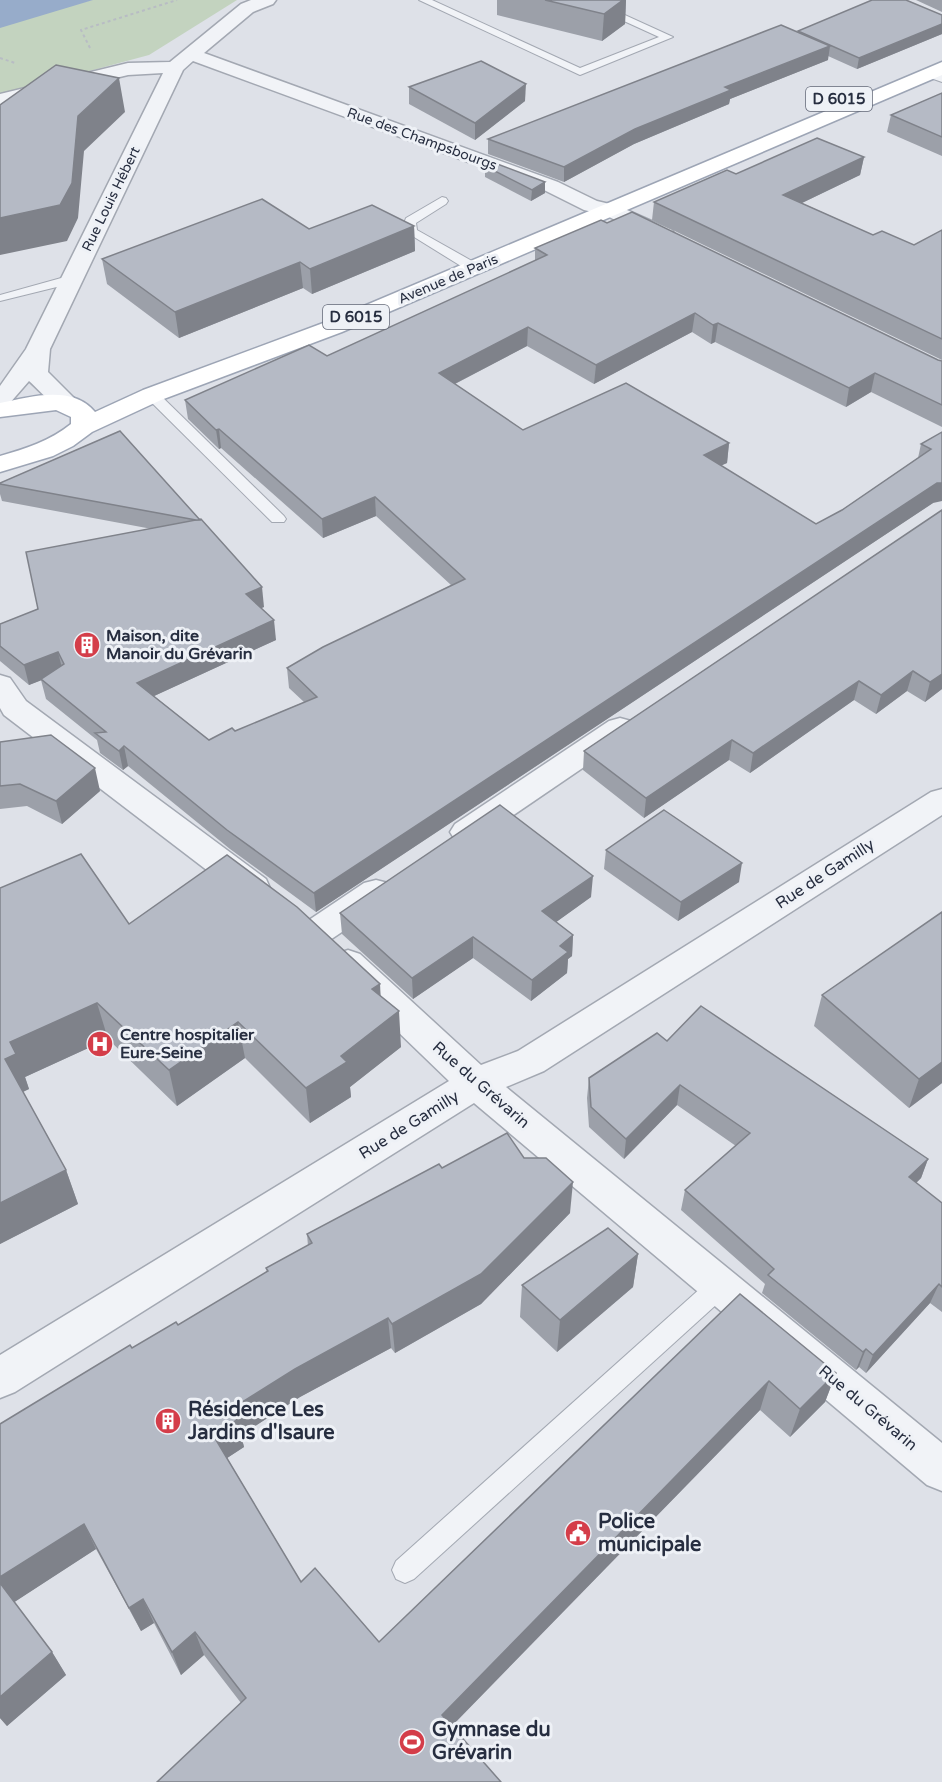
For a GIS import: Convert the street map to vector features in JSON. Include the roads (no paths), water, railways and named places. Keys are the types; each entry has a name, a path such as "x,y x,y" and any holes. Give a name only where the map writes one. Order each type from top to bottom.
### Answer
{"main road":[{"name":"Avenue de Paris","path":"740,153 850,93 942,53"},
{"name":"Avenue de Paris","path":"83,427 152,395 312,335 611,210 740,153 938,74"},
{"name":"Avenue de Paris","path":"66,402 152,395"},
{"name":"D 6015","path":"0,410 66,402"},
{"path":"66,402 78,408 84,415 83,427"},
{"name":"D 6015","path":"0,465 53,446 74,435 83,427"}],"street":[{"path":"0,100 128,69 182,61 247,8 267,0"},
{"name":"Rue des Champsbourgs","path":"182,61 551,186 591,206 611,210 684,245"},
{"name":"Rue Louis Hébert","path":"0,399 13,387 38,349 182,61"},
{"name":"Rue Louis Hébert","path":"38,349 36,374 66,402"},
{"name":"Rue du Grévarin","path":"5,703 297,919 476,1083 942,1470"},
{"path":"445,846 644,712"},
{"name":"Rue de Gamilly","path":"10,1362 476,1083 531,1061 942,800"},
{"path":"297,919 395,880"}],"lane":[{"path":"424,0 580,72 668,37 583,0"},
{"path":"442,201 410,221 409,226 412,232 474,268"},
{"path":"3,298 72,279"},
{"path":"152,395 278,519"},
{"path":"405,1570 720,1286"}],"water":[{"path":"0,0 93,0 0,28"}],"place":[{"name":"Maison, dite Manoir du Grévarin","path":"87,645"},
{"name":"Centre hospitalier Eure-Seine","path":"100,1044"},
{"name":"Résidence Les Jardins d'Isaure","path":"168,1421"},
{"name":"Police municipale","path":"578,1533"},
{"name":"Gymnase du Grévarin","path":"412,1742"}]}
